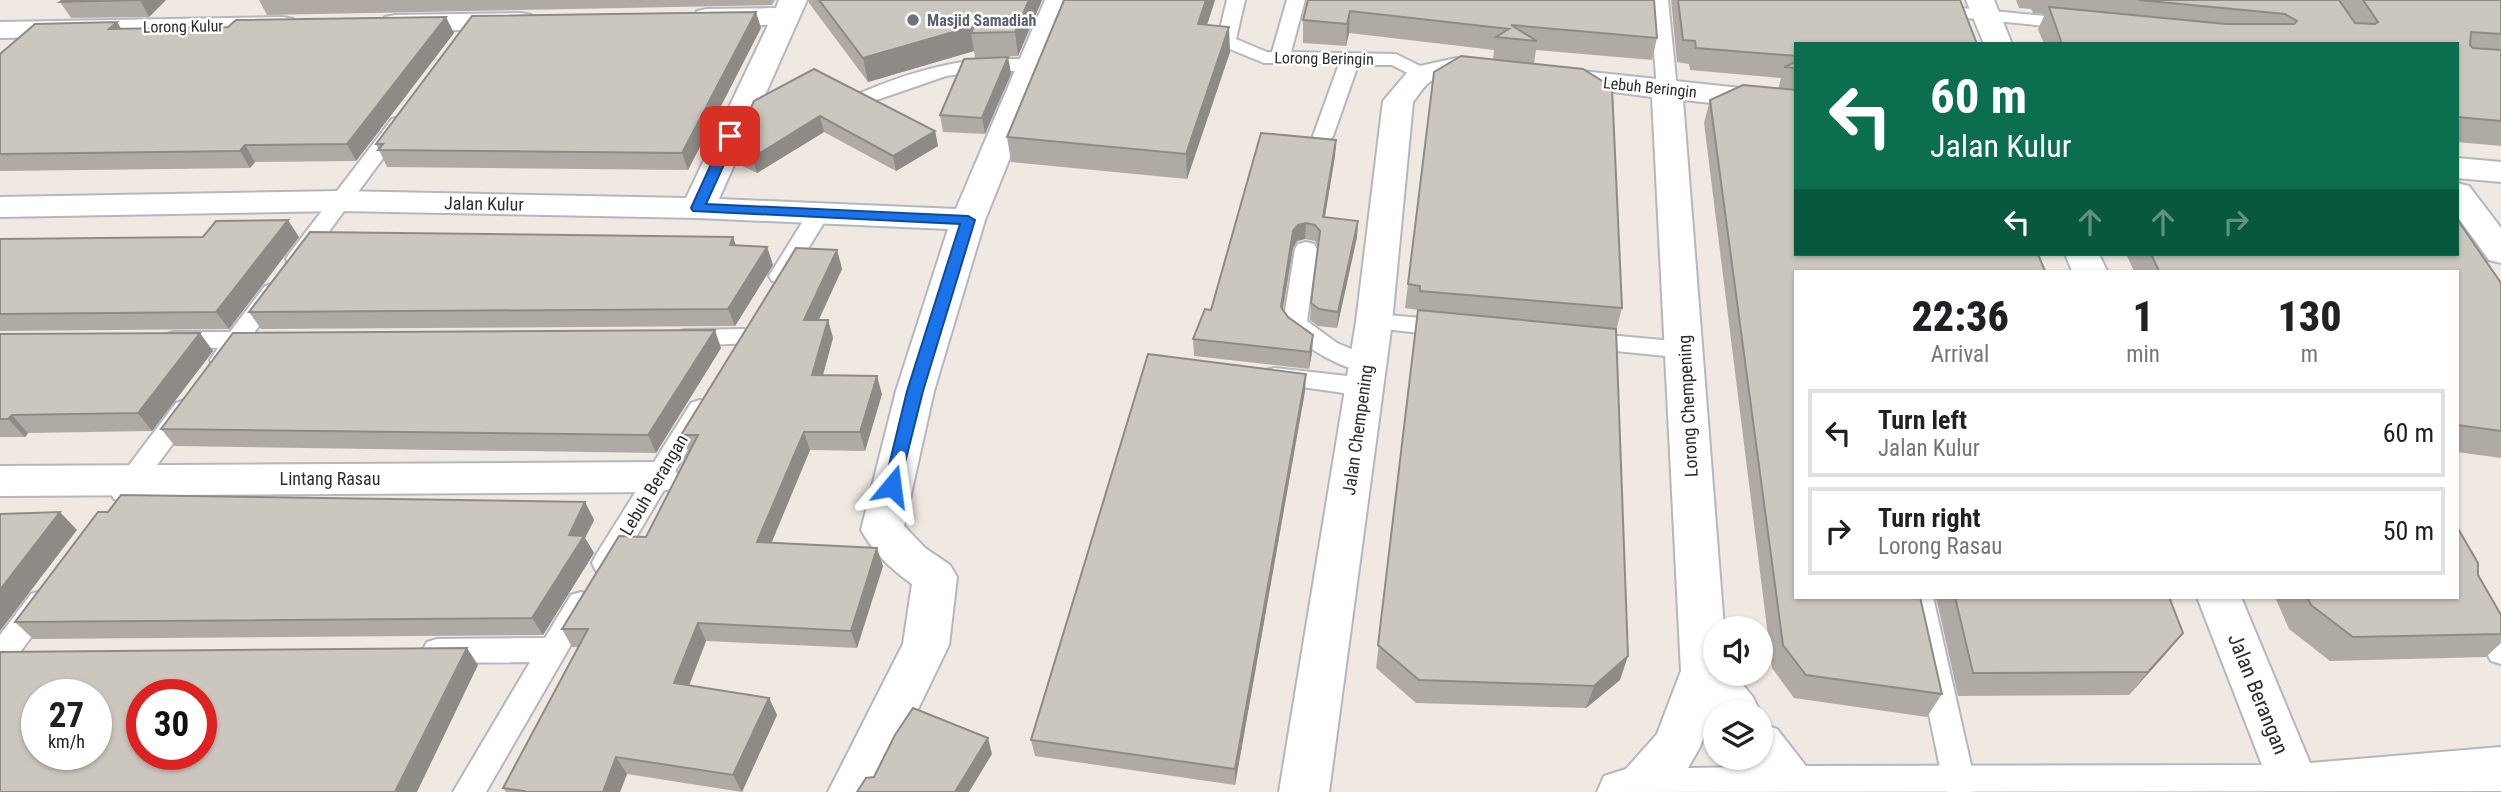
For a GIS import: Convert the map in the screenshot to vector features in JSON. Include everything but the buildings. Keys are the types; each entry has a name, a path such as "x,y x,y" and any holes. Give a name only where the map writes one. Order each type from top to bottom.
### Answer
{"street":[{"path":"196,26 221,0"},
{"path":"853,792 926,645 935,577 910,560 882,530 915,391 968,220 1059,0"},
{"path":"1983,7 1997,42"},
{"path":"677,18 789,8 698,208"},
{"path":"366,23 467,32 542,20"},
{"name":"Lorong Kulur","path":"0,30 313,24"},
{"name":"Lebuh Beringin","path":"1421,74 1456,67 1794,103"},
{"name":"Jalan Chempening","path":"1304,792 1374,322 1398,101 1421,74"},
{"name":"Lorong Chempening","path":"1667,89 1703,654"},
{"path":"2459,168 2501,172"},
{"path":"2459,196 2501,253"},
{"name":"Jalan Kulur","path":"0,207 340,201 698,208 968,220"},
{"name":"Lintang Rasau","path":"0,481 659,477"},
{"name":"Jalan Berangan","path":"2220,599 2296,790"},
{"path":"1639,791 1676,747 1703,674"},
{"path":"1716,686 1727,700"},
{"path":"1773,761 1794,788"},
{"path":"1622,792 1794,788 2296,790 2501,769"}],"lane":[{"name":"Lorong Beringin","path":"1236,0 1226,41 1264,57 1351,57 1396,61 1421,74"},
{"path":"1280,57 1296,0"},
{"path":"1659,0 1667,89"},
{"path":"1917,9 1983,7 2095,26"},
{"path":"1323,136 1351,57"},
{"path":"865,98 896,85 940,72 975,66 1034,65"},
{"path":"108,513 411,106"},
{"path":"771,292 819,213"},
{"path":"1306,249 1295,324 1366,376"},
{"path":"1374,322 1468,330"},
{"path":"661,338 750,326 729,361"},
{"path":"1563,339 1685,350"},
{"path":"153,340 278,340"},
{"path":"1255,374 1366,376"},
{"name":"Lebuh Berangan","path":"469,792 552,650 715,384"},
{"path":"2459,576 2501,652"},
{"path":"1,655 51,589"},
{"path":"1919,599 1960,788"},
{"path":"412,651 552,650"},
{"path":"1,655 42,653"}],"place":[{"name":"Masjid Samadiah","path":"913,20"}],"route":[{"path":"730,136 698,208 968,220 915,391 906,438 892,486"}]}
